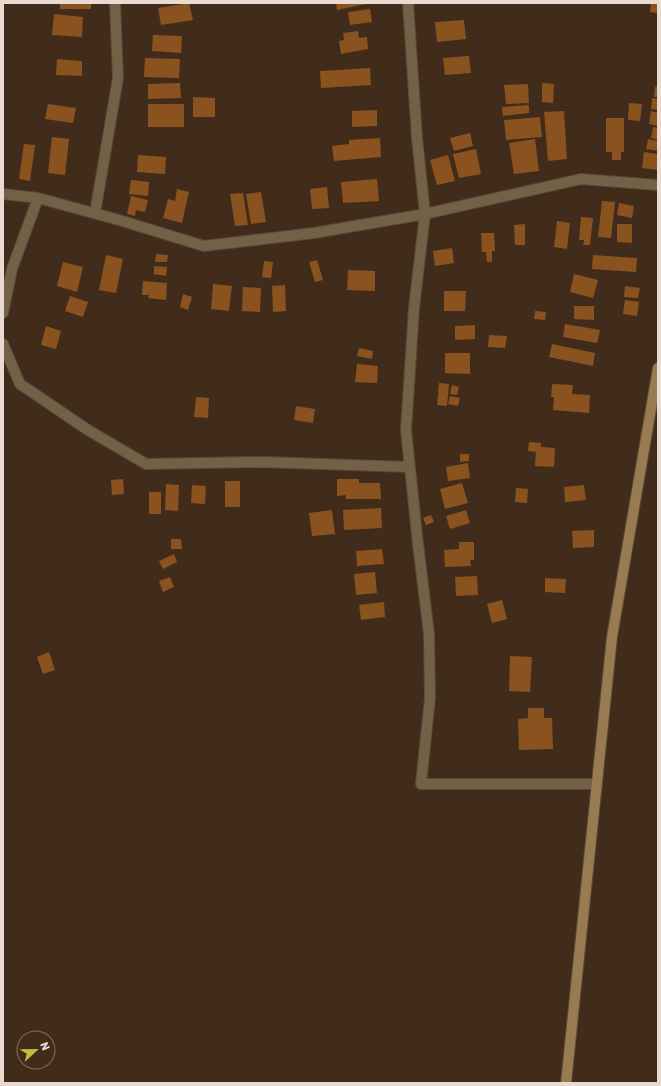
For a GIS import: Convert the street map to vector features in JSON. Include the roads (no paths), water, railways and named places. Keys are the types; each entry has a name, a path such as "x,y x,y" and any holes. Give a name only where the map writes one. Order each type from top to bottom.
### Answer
{"street":[{"path":"95,213 118,78 115,3"},
{"path":"408,3 417,138 425,214 414,308 406,430 429,634 430,698 421,784 597,784"},
{"path":"3,194 38,198 95,213 204,246 314,233 425,214 581,179 658,185"},
{"path":"3,313 12,268 38,198"},
{"path":"3,344 20,384 88,430 146,464 263,462 410,467"},
{"path":"566,1083 612,637 658,368"}]}
